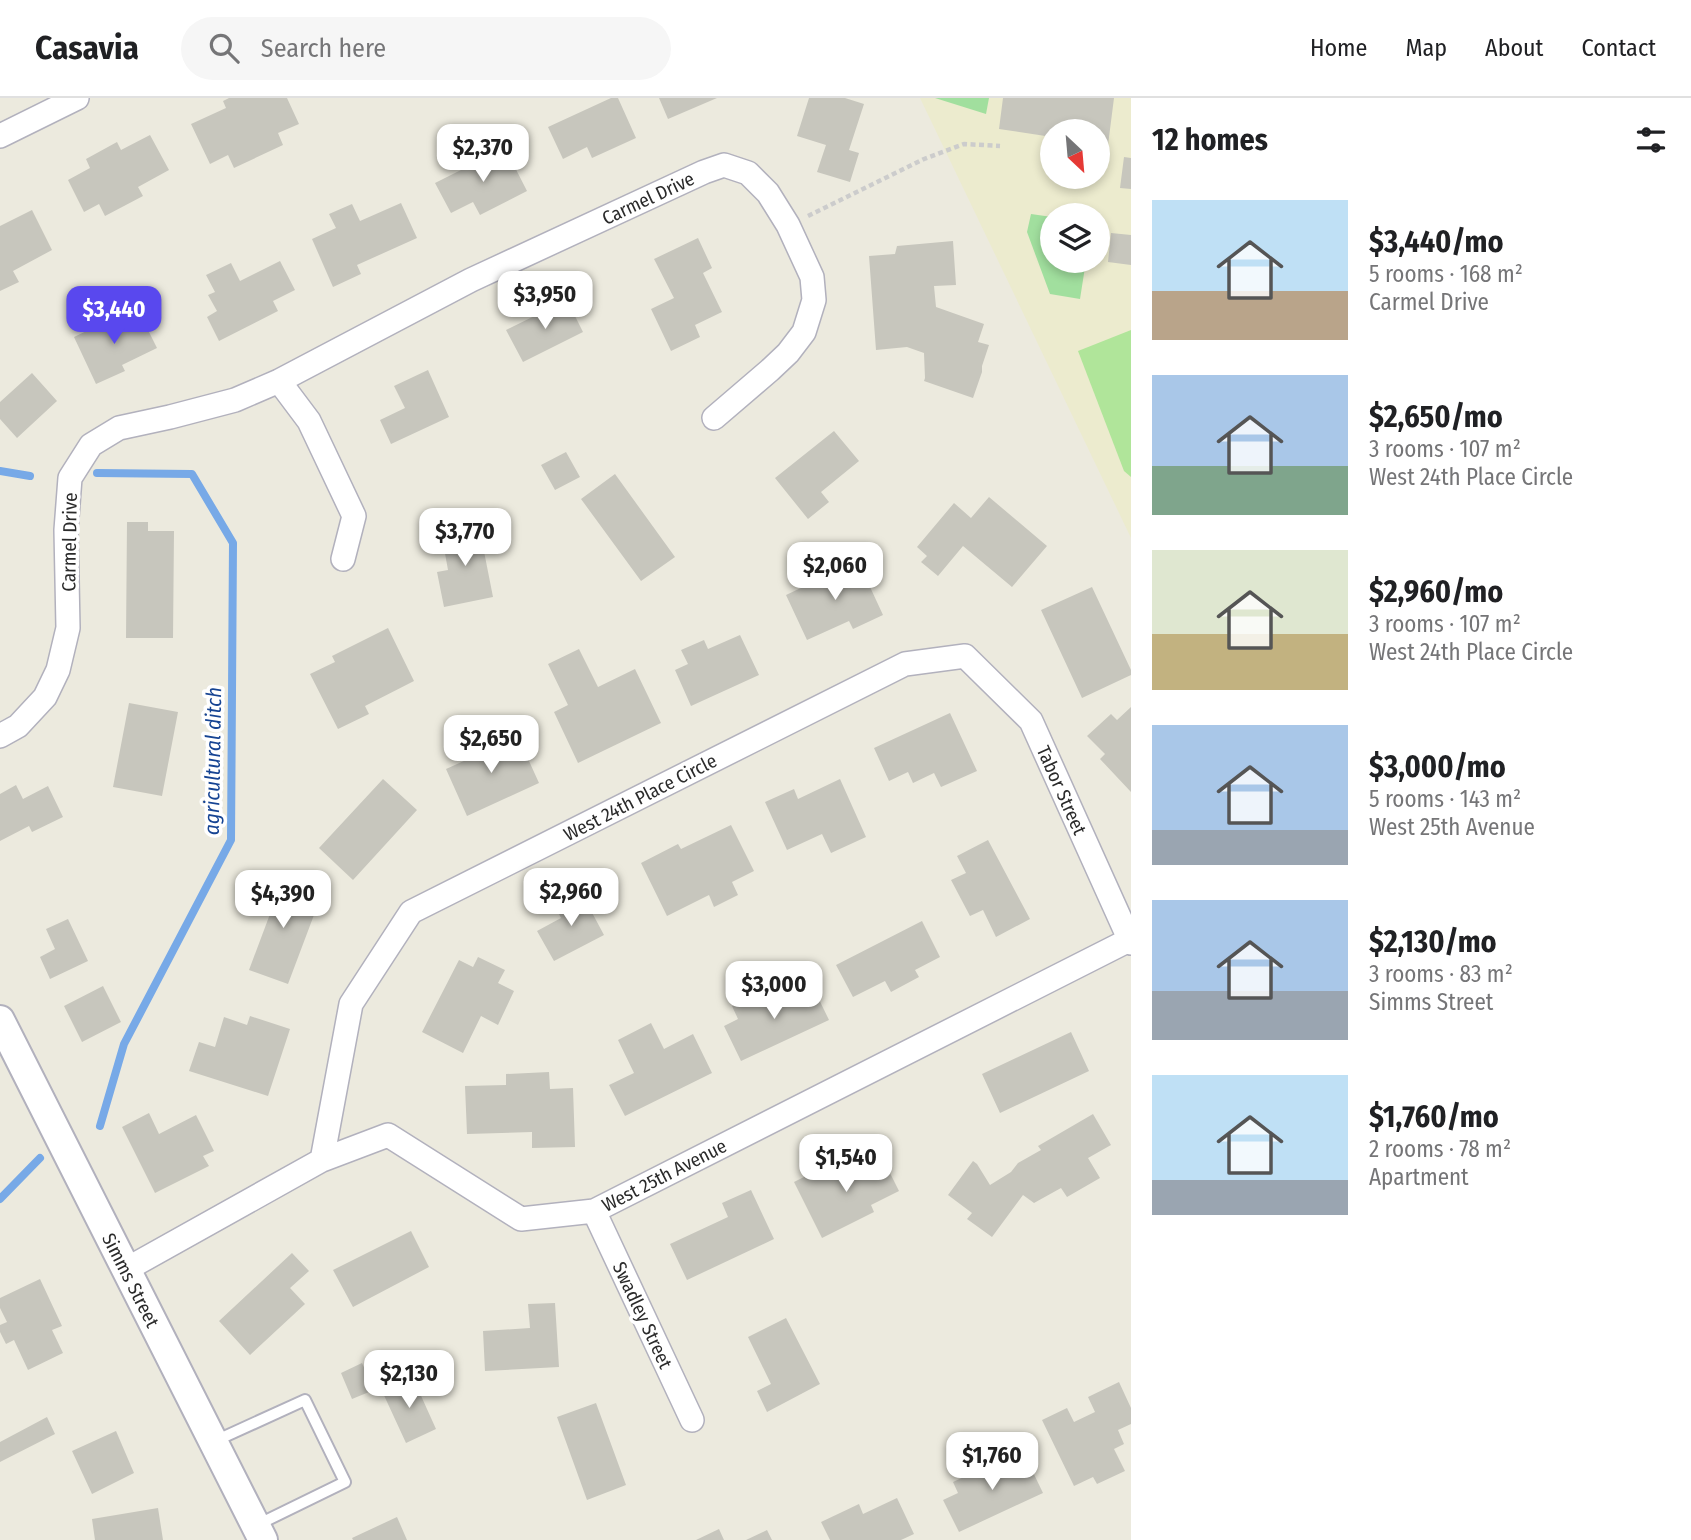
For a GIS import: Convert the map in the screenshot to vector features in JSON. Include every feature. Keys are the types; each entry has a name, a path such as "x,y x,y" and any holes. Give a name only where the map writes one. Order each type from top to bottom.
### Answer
{"street":[{"path":"0,136 77,98"},
{"name":"Carmel Drive","path":"0,736 18,726 45,697 58,670 68,628 66,530 70,478 91,445 119,428 235,400 279,381 471,280 724,165 748,173 768,192 788,225 812,277 814,300 804,332 788,353 714,418"},
{"path":"279,381 309,421 354,516 343,559"},
{"name":"Tabor Street","path":"964,656 1031,721 1130,942"},
{"name":"West 24th Place Circle","path":"322,1160 351,1004 411,912 905,664 964,656"},
{"name":"West 25th Avenue","path":"125,1270 322,1160 388,1135 521,1219 594,1211 1130,942"},
{"name":"Simms Street","path":"0,1020 259,1533"},
{"name":"Swadley Street","path":"594,1211 692,1420"}],"lane":[{"path":"213,1442 305,1399 345,1482 259,1533"}],"path":[{"path":"788,225 924,159 964,145 1000,146"}],"shaded area":[{"path":"920,98 1131,98 1131,538"}],"green space":[{"path":"935,98 989,98 986,114"},
{"path":"1031,214 1040,215 1040,267 1027,232"},
{"path":"1042,273 1084,273 1080,299 1050,294"},
{"path":"1131,330 1131,477 1124,471 1078,351"}],"building":[{"path":"229,98 287,98 299,124 278,133 283,145 234,168 228,155 210,164 191,124 226,108 223,101"},
{"path":"611,98 618,98 636,138 592,158 587,147 563,159 548,127"},
{"path":"659,98 717,98 668,119"},
{"path":"809,98 845,98 864,104 849,150 859,153 850,182 817,172 826,145 797,136"},
{"path":"1003,98 1114,98 1110,129 1110,119 1040,119 1040,135 999,129"},
{"path":"150,135 169,170 138,187 143,196 105,216 99,204 84,212 68,180 90,168 86,159 117,142 121,150"},
{"path":"505,148 527,191 480,215 473,202 451,213 435,183"},
{"path":"1124,157 1131,158 1131,189 1120,188"},
{"path":"401,203 417,238 357,265 361,274 333,287 312,239 336,228 329,214 352,204 360,221"},
{"path":"32,210 52,250 13,271 19,282 0,291 0,226"},
{"path":"1111,233 1131,235 1131,265 1110,262"},
{"path":"698,238 712,268 703,273 722,312 695,325 700,337 671,351 651,309 674,298 654,259"},
{"path":"953,241 956,285 934,286 936,307 984,324 978,342 989,345 973,398 924,381 924,353 907,347 876,350 869,256 895,254 897,246"},
{"path":"280,261 295,290 273,301 278,311 219,341 207,317 217,311 208,295 215,292 206,275 231,263 240,281"},
{"path":"567,300 583,332 523,362 506,330"},
{"path":"124,313 129,324 142,318 157,348 122,365 125,371 96,384 74,337"},
{"path":"428,370 449,417 391,444 380,420 405,408 394,386"},
{"path":"32,373 57,401 17,438 0,419 0,402"},
{"path":"834,431 859,461 821,492 829,502 808,519 775,478"},
{"path":"566,452 580,477 555,490 541,465"},
{"path":"615,474 675,557 641,581 581,499"},
{"path":"989,497 1047,546 1012,587 963,546 938,576 921,562 927,556 917,547 954,503 971,518"},
{"path":"478,521 493,597 444,607 437,572 448,570 444,548 453,546 449,527"},
{"path":"127,522 148,522 148,531 174,531 173,638 126,638"},
{"path":"858,561 883,615 853,629 849,621 807,640 786,595"},
{"path":"1092,587 1131,675 1082,698 1041,610"},
{"path":"388,628 414,681 365,706 369,714 338,729 310,674 335,662 332,656"},
{"path":"740,635 759,675 691,706 675,670 688,664 681,650 704,640 708,649"},
{"path":"579,649 598,687 635,669 661,723 578,763 554,712 568,705 548,664"},
{"path":"129,703 178,712 162,796 113,787"},
{"path":"1131,707 1131,792 1100,759 1105,754 1087,736 1111,714 1117,720"},
{"path":"950,713 977,771 941,787 934,773 913,783 908,772 889,781 874,748"},
{"path":"481,738 488,754 519,739 539,783 467,816 446,769 466,760 460,748"},
{"path":"383,779 417,810 353,880 319,848"},
{"path":"840,779 866,837 831,853 822,834 787,850 765,802 794,789 798,799"},
{"path":"16,785 23,799 48,786 63,817 32,832 29,826 0,841 0,794"},
{"path":"731,825 754,871 732,882 738,895 714,907 709,895 667,916 641,863 678,844 681,849"},
{"path":"988,840 1030,919 996,937 983,910 970,916 951,880 966,873 957,856"},
{"path":"267,879 320,899 288,984 249,970 270,914 256,909"},
{"path":"581,892 604,935 554,961 537,931 561,918 555,906"},
{"path":"68,919 88,961 50,979 40,957 55,949 46,929"},
{"path":"922,921 940,957 915,970 919,977 891,992 885,981 853,997 836,965"},
{"path":"478,957 505,970 498,983 514,991 498,1025 481,1016 463,1053 422,1032 459,960 473,967"},
{"path":"811,983 829,1020 741,1061 724,1026 738,1019 732,1006 757,994 762,1006"},
{"path":"103,986 121,1022 82,1042 64,1006"},
{"path":"250,1016 290,1029 268,1096 189,1071 199,1042 215,1047 224,1017 247,1025"},
{"path":"651,1023 664,1049 693,1034 712,1073 625,1116 609,1085 634,1073 618,1040"},
{"path":"1071,1032 1089,1071 1000,1113 982,1074"},
{"path":"549,1072 550,1089 573,1088 575,1147 532,1148 532,1132 467,1134 465,1086 506,1085 506,1074"},
{"path":"149,1113 159,1134 196,1115 214,1151 203,1156 209,1166 155,1193 122,1127"},
{"path":"1093,1114 1111,1145 1088,1158 1100,1178 1067,1197 1061,1188 1034,1203 1023,1195 992,1237 967,1219 972,1213 948,1195 973,1161 990,1185 1011,1172 1018,1163 1041,1150 1038,1146"},
{"path":"880,1153 899,1191 871,1205 874,1212 822,1238 794,1182 826,1166 831,1177"},
{"path":"751,1190 774,1239 687,1280 670,1244 728,1217 722,1203"},
{"path":"411,1231 429,1267 353,1307 333,1270"},
{"path":"292,1253 309,1271 290,1288 305,1304 250,1355 219,1321"},
{"path":"40,1279 62,1326 52,1330 63,1353 28,1370 14,1340 6,1344 0,1332 0,1325 7,1322 0,1308 0,1298"},
{"path":"555,1303 559,1367 485,1371 483,1331 530,1328 528,1304"},
{"path":"786,1318 820,1384 767,1412 757,1391 771,1384 748,1337"},
{"path":"362,1363 374,1390 352,1399 341,1373"},
{"path":"413,1378 436,1429 406,1443 382,1391"},
{"path":"1119,1382 1131,1408 1131,1424 1118,1430 1124,1444 1114,1449 1125,1471 1097,1484 1093,1477 1074,1486 1042,1420 1067,1408 1074,1422 1095,1412 1088,1397"},
{"path":"596,1403 626,1485 587,1500 557,1417"},
{"path":"47,1417 55,1434 0,1462 0,1442"},
{"path":"116,1431 134,1473 92,1494 72,1451"},
{"path":"1017,1452 1024,1468 1030,1466 1043,1493 959,1532 943,1500 958,1493 953,1482"},
{"path":"897,1498 914,1534 901,1540 830,1540 821,1522 859,1504 863,1514"},
{"path":"158,1508 163,1540 95,1540 92,1519"},
{"path":"397,1517 407,1540 352,1538"},
{"path":"719,1529 724,1540 696,1540"},
{"path":"767,1530 772,1540 746,1540"}],"waterway":[{"name":"agricultural ditch","path":"0,471 30,476"},
{"name":"agricultural ditch","path":"97,473 192,474 233,543 231,840 124,1044 100,1126"},
{"name":"agricultural ditch","path":"0,1199 40,1158"}]}
